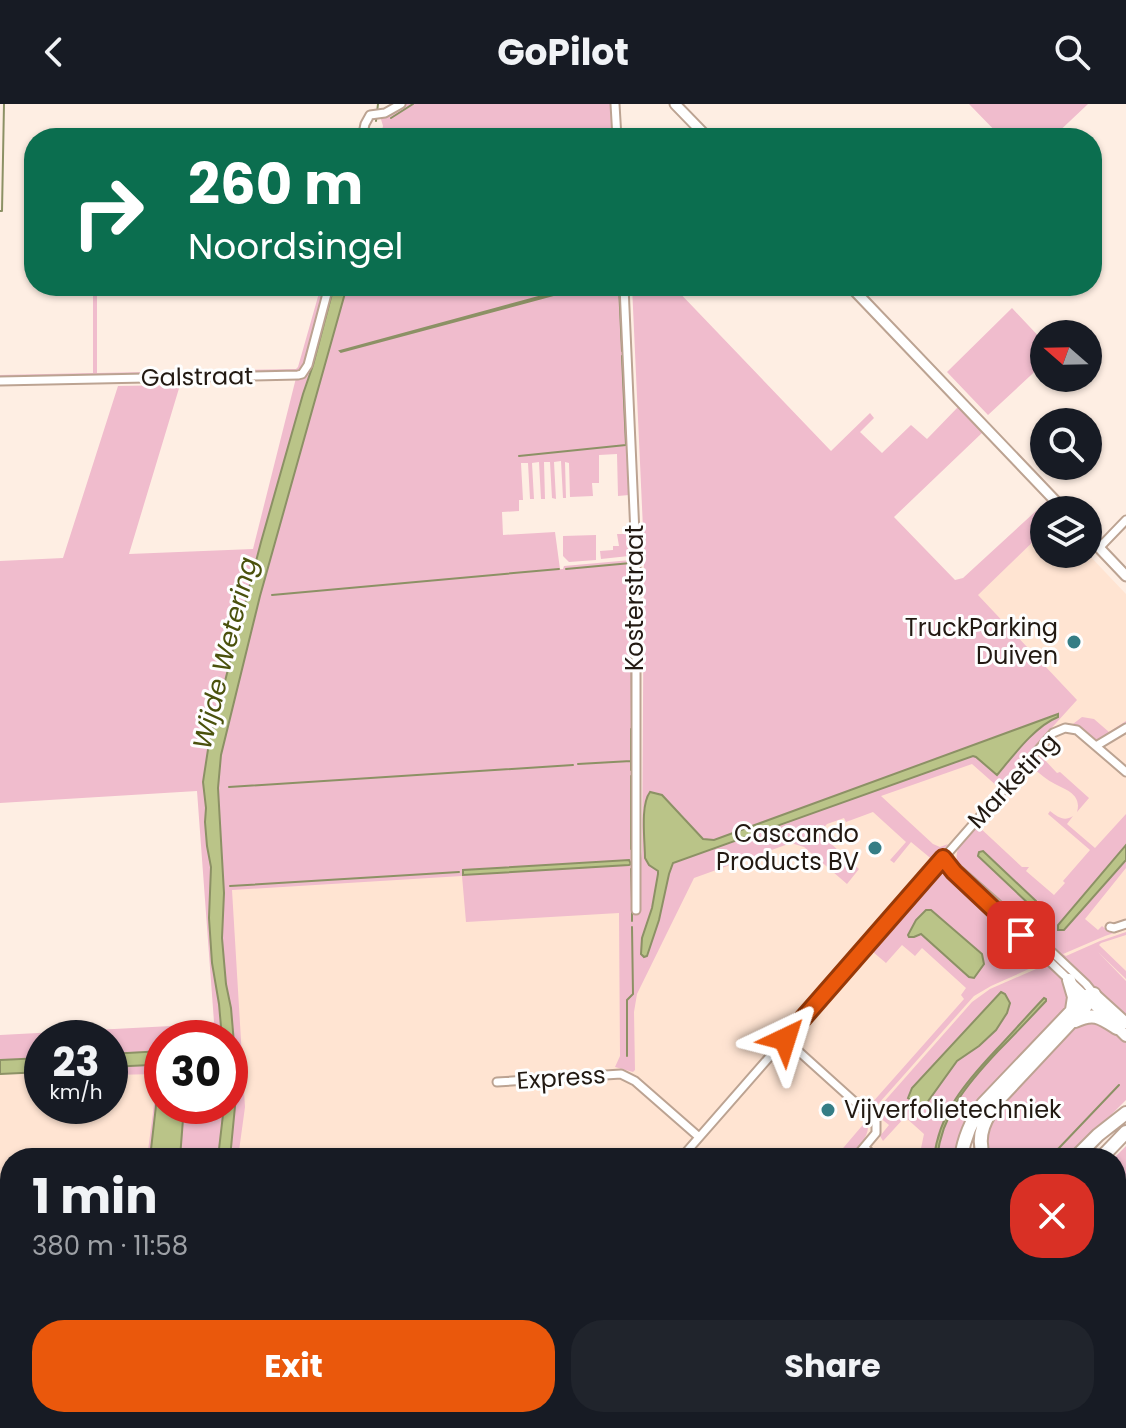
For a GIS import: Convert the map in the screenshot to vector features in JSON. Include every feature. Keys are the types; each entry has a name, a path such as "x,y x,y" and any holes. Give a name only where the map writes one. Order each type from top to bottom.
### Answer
{"highway":[{"path":"963,1148 966,1135 983,1104 1072,1017 1074,997 1069,980"},
{"path":"981,1148 980,1135 988,1114 1072,1017 1087,993"},
{"path":"1072,1017 1092,1016 1123,1029"},
{"path":"1085,1148 1126,1115"},
{"path":"1096,1148 1126,1115"},
{"path":"1111,1148 1126,1132"}],"main road":[{"path":"1087,993 1123,1029"}],"street":[{"path":"365,128 371,114 387,113 401,104"},
{"path":"615,104 616,128"},
{"path":"675,104 698,128"},
{"name":"Galstraat","path":"0,381 302,374 308,365 326,296"},
{"name":"Kosterstraat","path":"624,296 636,557 636,910"},
{"path":"860,296 1051,496"},
{"path":"1102,545 1126,520"},
{"path":"1102,551 1126,576"},
{"path":"1096,746 1126,728"},
{"name":"Marketing","path":"690,1148 1053,733 1061,729 1080,732 1126,772"},
{"path":"943,858 954,872 1069,980 1087,993"},
{"path":"943,858 1087,993"},
{"path":"1110,927 1126,924"},
{"path":"785,1039 874,1118 876,1133 865,1148"},
{"name":"Express","path":"497,1082 621,1074 631,1078 699,1137"}],"shaded area":[{"path":"406,104 614,104 615,128 382,128 380,116"},
{"path":"969,104 1088,104 1063,128 992,128"},
{"path":"93,296 97,296 97,373 296,369 318,296 323,296 308,357 303,369 297,372 0,379 0,375 93,373"},
{"path":"328,296 331,296 209,743 203,782 211,867 209,918 212,963 220,1020 214,1020 197,791 0,803 0,561 63,558 118,386 180,385 129,554 253,549 296,378 303,376"},
{"path":"331,296 344,296 260,596 221,755 218,788 224,893 222,938 232,1020 220,1020 212,963 209,918 211,867 203,782 209,743"},
{"path":"344,296 623,296 632,492 618,496 617,454 599,455 599,483 592,483 593,496 570,497 569,463 565,462 566,498 563,498 561,461 554,462 556,499 552,498 550,462 544,462 545,499 541,499 539,462 532,463 534,499 530,499 528,463 521,463 523,500 519,500 519,511 502,512 503,535 555,532 560,569 564,566 634,561 636,914 640,912 642,852 644,551 632,296 683,296 831,451 870,413 874,418 860,432 882,453 911,425 927,439 959,406 983,432 894,517 955,580 963,578 1030,516 1030,545 978,595 1077,700 998,787 972,764 881,796 933,844 940,847 948,844 934,861 911,842 894,863 890,860 906,842 873,812 846,822 844,818 827,824 819,833 859,869 847,884 804,847 791,843 694,878 637,994 633,1072 615,1067 620,1056 619,913 466,922 462,876 232,890 240,1020 232,1020 222,938 224,893 218,788 221,755 260,596","holes":["1054,715 1058,717 1033,734 998,775 973,756 673,863 660,872 649,865 646,799 650,793 681,814 703,839 714,840"]},
{"path":"542,296 550,296 341,352"},
{"path":"1012,308 1030,327 1030,376 988,415 947,372"},
{"path":"617,534 633,535 633,551 629,556 601,559 600,551 619,546"},
{"path":"596,535 596,560 569,562 563,556 563,536"},
{"path":"1030,544 1030,568 1101,568 1126,594 1126,981 1091,952 996,1051 942,1148 227,1148 230,1124 248,1124 248,1020 230,1020 229,886 645,858 986,746 1072,695 977,595"},
{"path":"1058,714 1033,734 997,775 973,756 673,863 647,956 641,954 658,874 645,858 644,814 650,792 662,795 703,839 714,840"},
{"path":"1082,717 1094,719 1109,732 1126,721 1126,727 1096,740 1073,724"},
{"path":"1036,757 1042,757 1089,798 1077,812 1077,801 1072,794 1033,768"},
{"path":"1050,811 1064,819 1073,816 1067,824 1095,848 1126,814 1126,868 1085,919 1098,930 1102,926 1109,932 1126,926 1126,929 1063,954 1066,956 1126,932 1126,935 1099,945 1126,971 1126,979 1098,952 1126,981 1126,1018 958,863 959,846 978,826 1022,867 1029,867 1026,871 1054,895 1090,850 1048,814"},
{"path":"1126,845 1126,860 1064,930 1058,930 1058,925"},
{"path":"983,851 1036,901 1036,906 1031,906 978,856"},
{"path":"629,860 629,865 463,875 463,870"},
{"path":"939,874 949,875 958,881 1065,983 1069,1004 982,1096 960,1148 921,1148 924,1134 905,1117 883,1141 880,1136 889,1125 874,1113 972,1002 990,989 1043,966 1040,964 974,996 872,1111 864,1104 865,1099 871,1104 964,999 961,995 966,988 922,948 915,956 902,945 886,963 873,952 865,960 864,957 927,882"},
{"path":"926,910 931,910 982,954 984,964 974,978 969,977 921,934 909,937 916,920"},
{"path":"1001,992 1010,1003 996,1030 957,1061 926,1104 920,1105 908,1098 912,1088"},
{"path":"1046,999 967,1087 944,1127 939,1148 936,1148 948,1112 974,1074"},
{"path":"1085,1020 1108,1025 1126,1041 1126,1100 1078,1148 987,1148 985,1138 996,1111 1076,1025"},
{"path":"144,1027 144,1052 128,1053 128,1028"},
{"path":"24,1034 24,1059 0,1060 0,1035"},
{"path":"144,1052 144,1065 128,1066 128,1053"},
{"path":"144,1057 144,1124 165,1124 167,1148 0,1148 0,1068 24,1066 24,1124 128,1124 128,1058"},
{"path":"24,1059 24,1073 0,1074 0,1060"},
{"path":"144,1065 144,1074 128,1075 128,1066"},
{"path":"867,1120 868,1131 863,1141 857,1148 843,1148"},
{"path":"151,1124 154,1124 151,1148 148,1148"},
{"path":"154,1124 183,1124 181,1148 151,1148"},
{"path":"183,1124 222,1124 219,1148 181,1148"},
{"path":"222,1124 233,1124 231,1148 219,1148"},
{"path":"233,1124 243,1124 239,1148 231,1148"}],"waterway":[{"path":"0,211 4,104"},
{"name":"Wijde Wetering","path":"376,121 378,104"},
{"path":"391,118 413,104"},
{"path":"619,296 622,351"},
{"path":"519,456 626,445 622,356"},
{"path":"566,569 631,563 632,722"},
{"path":"272,595 559,569"},
{"path":"631,729 631,770"},
{"path":"578,764 631,761"},
{"path":"229,787 573,765"},
{"path":"631,776 631,849"},
{"path":"631,869 632,900"},
{"path":"230,886 459,872"},
{"path":"632,910 632,921"},
{"path":"627,1056 627,1000 633,994 632,927"},
{"path":"1059,1148 1119,1085"}],"place":[{"name":"TruckParking Duiven","path":"1074,642"},
{"name":"Cascando Products BV","path":"875,848"},
{"name":"Vijverfolietechniek","path":"828,1110"}],"route":[{"path":"785,1039 943,858 1021,935"}]}
